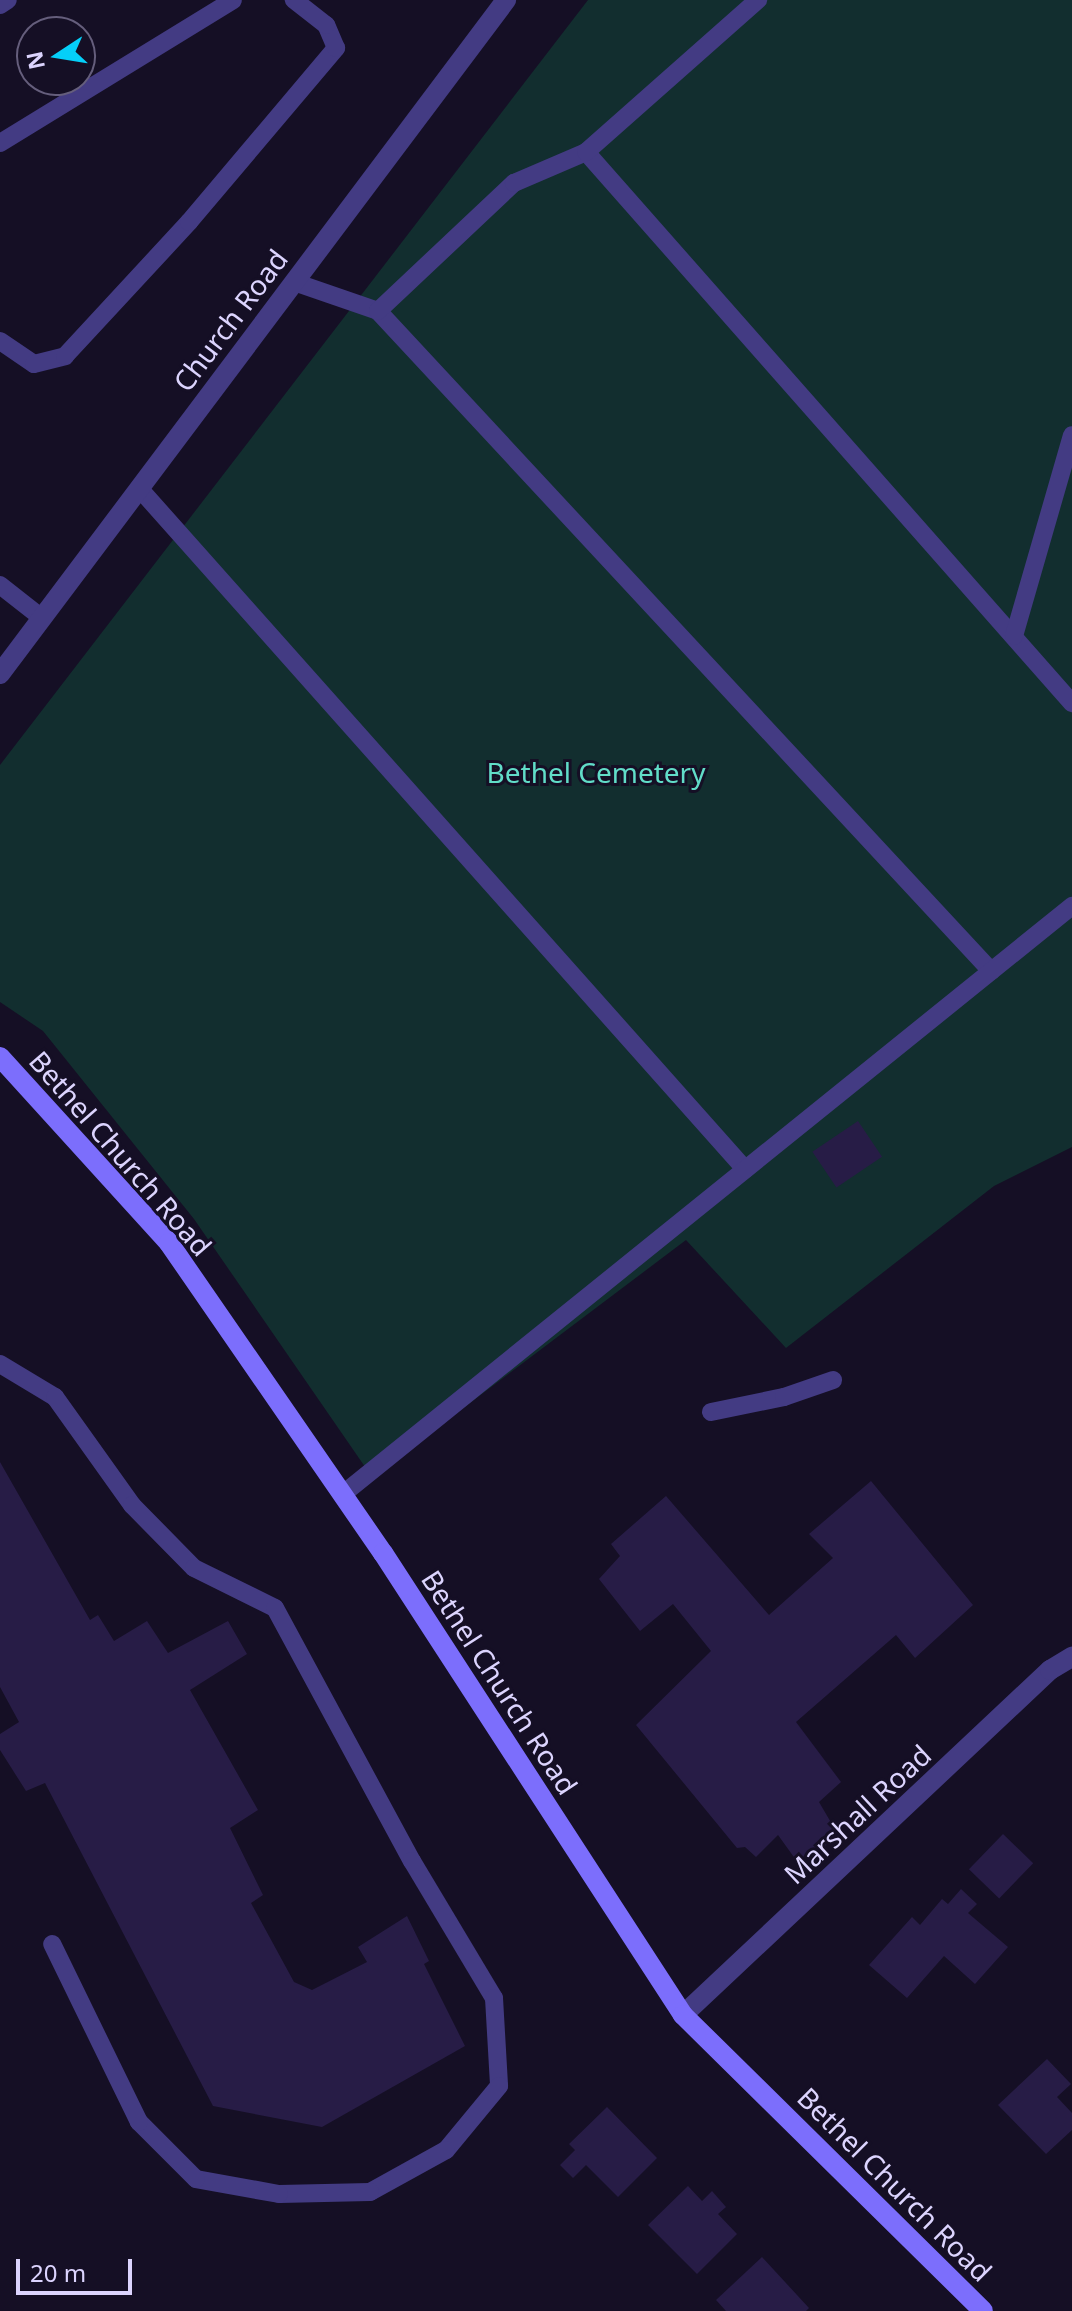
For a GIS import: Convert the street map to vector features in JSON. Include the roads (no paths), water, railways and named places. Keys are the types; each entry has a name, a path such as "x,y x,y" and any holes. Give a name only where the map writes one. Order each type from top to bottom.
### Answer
{"street":[{"name":"Church Road","path":"0,674 506,0"},
{"name":"Bethel Church Road","path":"4,1069 169,1243 343,1494 683,2015 983,2311"},
{"name":"Marshall Road","path":"683,2015 1050,1670 1072,1657"}],"lane":[{"path":"0,5 8,0"},
{"path":"0,143 233,0"},
{"path":"0,341 34,364 65,356 189,222 336,48 326,25 294,0"},
{"path":"378,311 514,183 586,152 758,0"},
{"path":"586,152 1072,703"},
{"path":"294,282 378,311 991,971"},
{"path":"1014,636 1072,435"},
{"path":"139,488 745,1169"},
{"path":"0,585 42,618"},
{"path":"343,1494 1072,906"},
{"path":"0,1364 55,1397 132,1505 194,1568 275,1608 412,1861 494,1998 499,2086 446,2150 370,2192 279,2194 196,2179 139,2122 52,1944"},
{"path":"711,1412 784,1397 833,1380"}],"park label":[{"name":"Bethel Cemetery","path":"596,772"}]}
